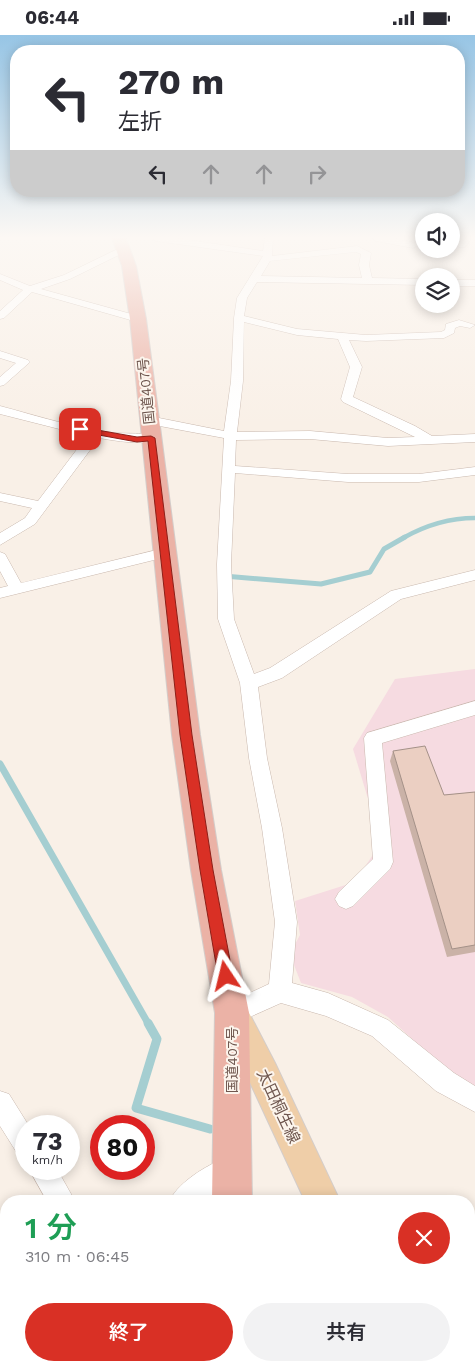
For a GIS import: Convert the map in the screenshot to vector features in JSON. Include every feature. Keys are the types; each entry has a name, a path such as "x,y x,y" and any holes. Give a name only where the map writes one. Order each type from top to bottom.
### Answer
{"highway":[{"name":"国道407号","path":"135,300 189,755 206,870 232,1013 232,1188"}],"main road":[{"name":"太田桐生線","path":"232,1013 264,1074 320,1195"}],"street":[{"path":"0,316 13,300"},
{"path":"75,300 138,319"},
{"path":"242,300 238,317 237,381 228,469 224,564 226,619 249,683 258,758 272,828 286,922 280,991"},
{"path":"238,317 297,331 366,338 444,335 450,331 450,326 459,323 470,325"},
{"path":"342,336 356,367 347,399 411,429 428,440"},
{"path":"0,354 24,362 0,383"},
{"path":"0,410 96,433 137,439 150,429 230,436 310,435 388,442 475,438"},
{"path":"0,540 30,521 96,433"},
{"path":"228,469 348,478 410,478 475,471"},
{"path":"0,497 41,506"},
{"path":"0,593 165,553"},
{"path":"0,557 17,589"},
{"path":"249,683 276,673 396,595 475,575"},
{"path":"346,899 383,862 373,738 475,708"},
{"path":"232,1013 280,991 328,1005 380,1027 445,1082 475,1100"},
{"path":"0,1103 15,1127"},
{"path":"191,1195 219,1174 232,1188"},
{"path":"49,1180 58,1195"}],"shaded area":[{"path":"475,669 475,1096 388,1017 352,997 301,983 294,965 294,946 300,935 295,901 355,882 374,853 378,832 353,749 395,679"}],"building":[{"path":"425,746 444,795 475,792 475,945 452,949 393,751"}],"waterway":[{"path":"403,538 420,529 438,523 456,519 475,518"},
{"path":"224,576 321,584 370,572 384,549 405,537"},
{"path":"0,764 149,1025"},
{"path":"148,1023 157,1039 136,1108 210,1129"}],"route":[{"path":"80,429 137,439 151,438 186,735 206,870 226,976"}]}
